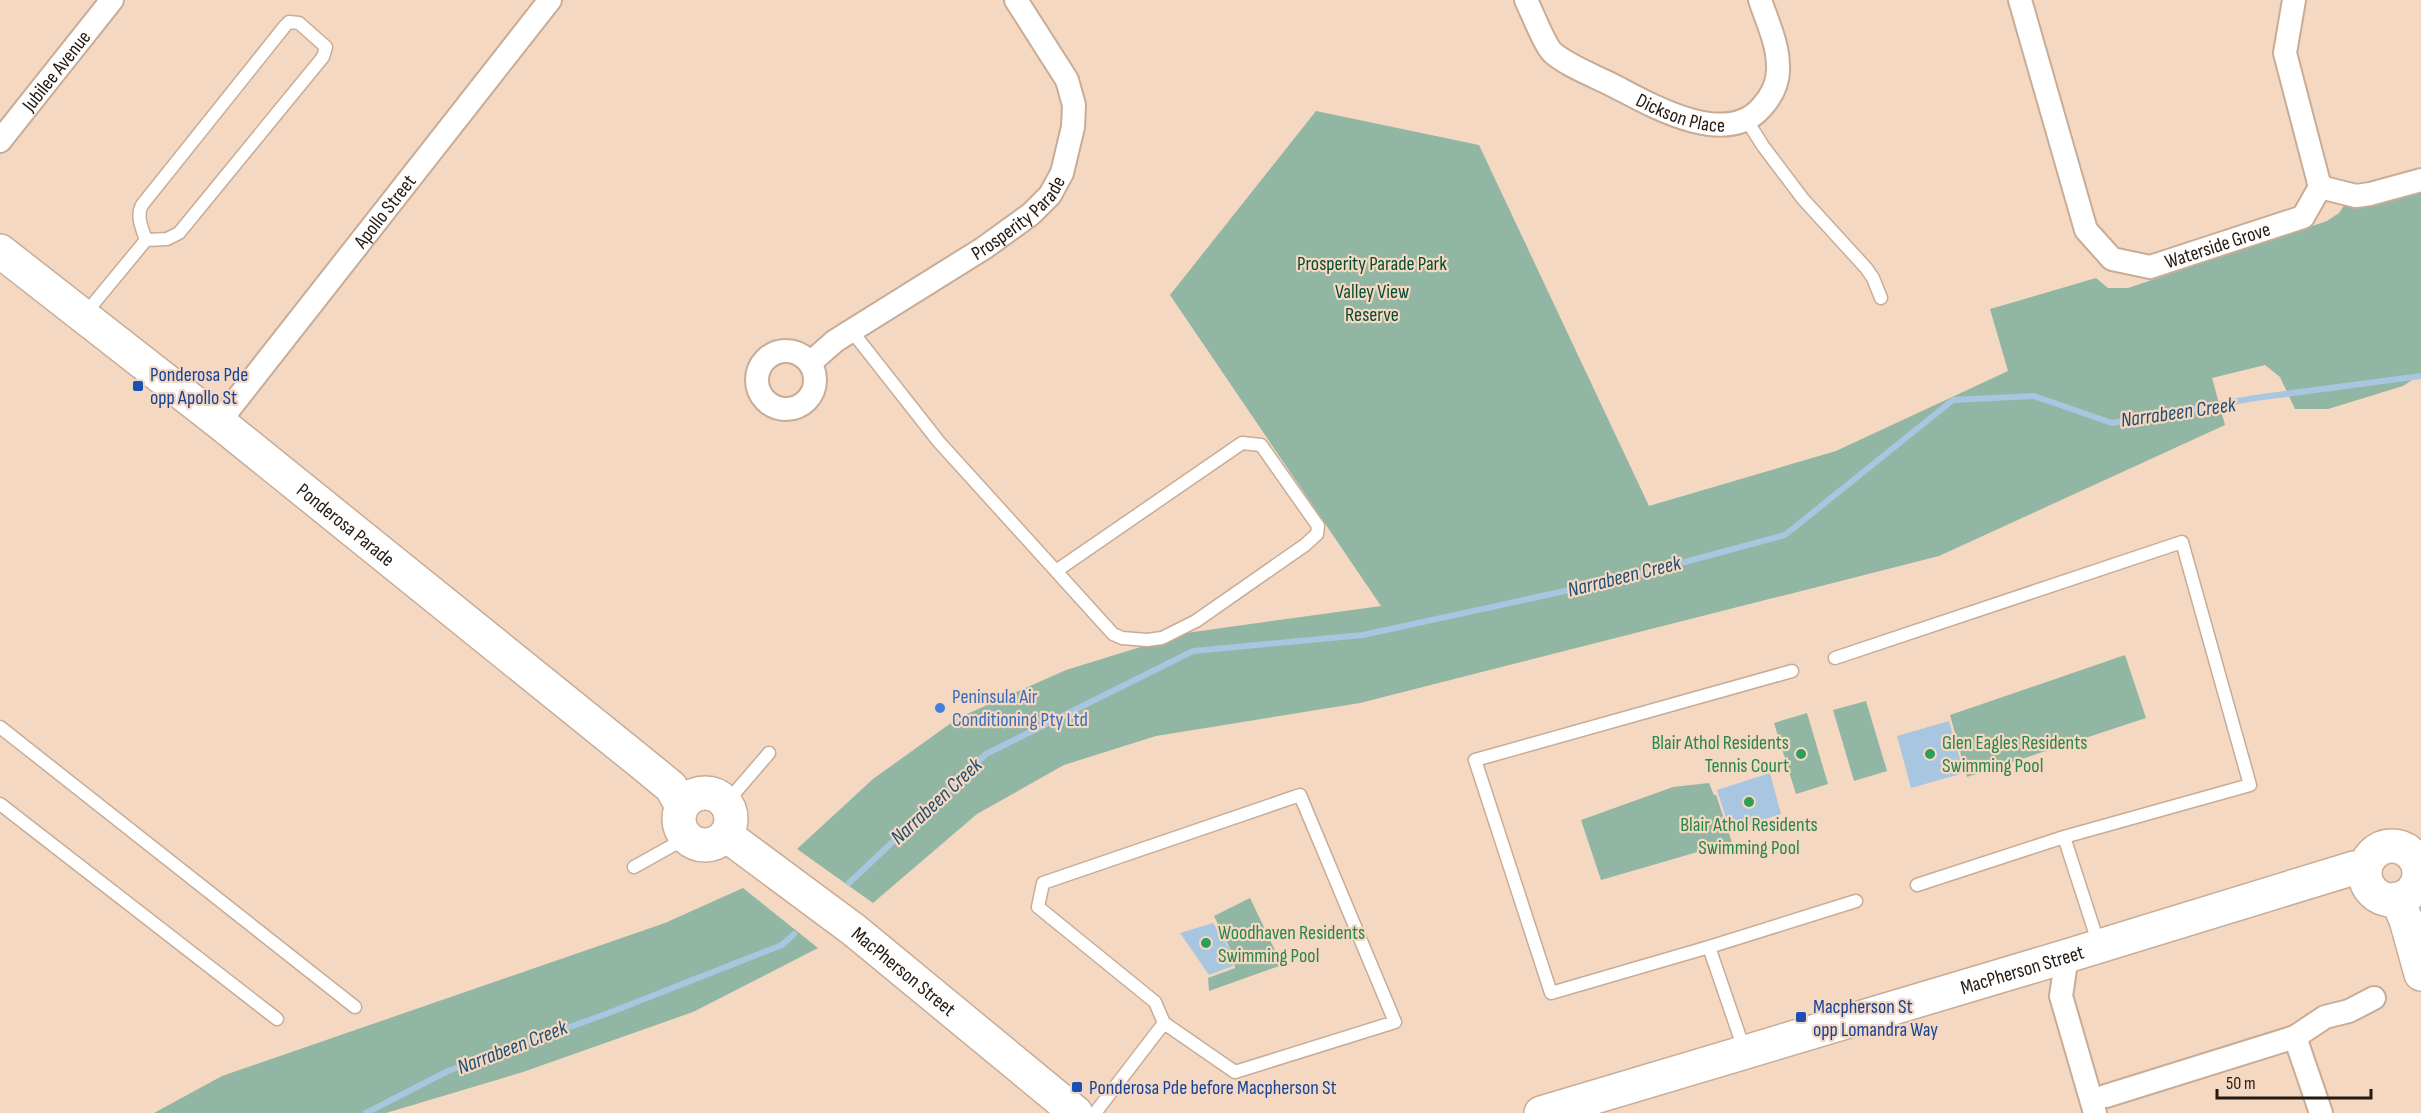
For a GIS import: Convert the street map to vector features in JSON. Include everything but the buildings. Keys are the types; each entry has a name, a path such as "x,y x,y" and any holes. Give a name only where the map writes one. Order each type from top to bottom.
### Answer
{"street":[{"name":"Jubilee Avenue","path":"0,141 112,0"},
{"name":"Apollo Street","path":"219,422 550,0"},
{"name":"Prosperity Parade","path":"810,363 835,341 984,248 1031,214 1050,195 1062,173 1073,127 1074,105 1067,80 1016,0"},
{"name":"Dickson Place","path":"1526,0 1552,52 1569,63 1630,95 1695,121 1722,126 1746,119 1757,112 1767,101 1778,76 1775,47 1760,0"},
{"name":"Waterside Grove","path":"2019,0 2086,230 2112,259 2150,267 2303,217 2320,187"},
{"path":"2294,0 2285,53 2320,187 2356,196 2421,180"},
{"name":"Ponderosa Parade","path":"0,251 219,422 644,764 671,787 682,806"},
{"path":"704,793 720,797 726,803 732,819 726,836 711,845 694,843 686,838 679,822 682,806 688,799 704,793"},
{"name":"MacPherson Street","path":"726,836 744,851 792,882 854,930 1076,1113"},
{"path":"2388,846 2416,852 2418,868 2416,884 2411,891 2397,900 2380,897 2372,892 2365,877 2365,868 2373,854 2388,846"},
{"name":"MacPherson Street","path":"1541,1113 2067,956 2354,867 2365,868"},
{"path":"2397,900 2406,920 2421,974"},
{"path":"2067,956 2061,996 2093,1108 2295,1037 2325,1017 2349,1011 2374,998"},
{"path":"2295,1037 2321,1113"}],"lane":[{"path":"82,317 146,240 167,239 179,234 323,57 326,47 298,23 289,22 285,26 142,205 138,212 146,240"},
{"path":"1746,119 1763,146 1803,199 1866,268 1881,298"},
{"path":"853,330 939,442 1113,634 1122,638 1147,640 1162,638 1196,621 1305,546 1317,534 1318,526 1261,445 1242,443 1056,571"},
{"path":"1835,658 2182,542 2250,784 2064,837 1917,885"},
{"path":"1792,671 1475,760 1551,993 1856,901"},
{"path":"0,727 355,1007"},
{"path":"726,803 769,753"},
{"path":"1300,795 1395,1022 1235,1072 1164,1023 1155,1002 1038,907 1042,883 1300,795"},
{"path":"0,804 277,1020"},
{"path":"2064,837 2100,946"},
{"path":"634,867 686,838"},
{"path":"1709,947 1746,1053"},
{"path":"1095,1113 1164,1023"}],"green space":[{"name":"Valley View Reserve","path":"1316,111 1479,145 1649,506 1836,451 2008,371 1990,309 2096,278 2108,288 2128,288 2327,221 2339,213 2345,204 2374,203 2421,191 2421,374 2403,386 2328,409 2295,409 2280,377 2265,365 2212,378 2225,425 1939,556 1360,703 1156,736 1064,765 977,814 873,903 797,849 873,779 958,718 1066,670 1186,633 1381,606 1170,295"},
{"path":"2125,655 2146,718 1967,777 1950,715"},
{"path":"1866,701 1887,771 1854,781 1833,710"},
{"name":"Blair Athol Residents Tennis Court","path":"1807,713 1828,784 1796,794 1774,723"},
{"path":"1709,783 1716,795 1732,842 1601,880 1581,820 1673,787"},
{"path":"743,888 818,948 693,1012 523,1072 386,1113 154,1113 222,1076 665,923"},
{"path":"1250,898 1282,965 1209,991 1208,978 1235,968 1232,953 1214,916"}],"water":[{"name":"Glen Eagles Residents Swimming Pool","path":"1949,721 1964,773 1911,788 1897,736"},
{"name":"Blair Athol Residents Swimming Pool","path":"1770,773 1781,814 1730,831 1717,790"},
{"name":"Woodhaven Residents Swimming Pool","path":"1213,923 1232,953 1233,966 1209,975 1180,933"}],"waterway":[{"name":"Narrabeen Creek","path":"849,883 986,754 1193,651 1363,635 1629,577 1785,535 1953,400 2034,396 2112,423 2255,398 2421,376"},
{"name":"Narrabeen Creek","path":"366,1113 448,1071 606,1014 782,945 794,934"}],"place":[{"name":"Ponderosa Pde opp Apollo St","path":"138,386"},
{"name":"Peninsula Air Conditioning Pty Ltd","path":"940,708"},
{"name":"Blair Athol Residents Tennis Court","path":"1801,754"},
{"name":"Glen Eagles Residents Swimming Pool","path":"1930,754"},
{"name":"Blair Athol Residents Swimming Pool","path":"1749,802"},
{"name":"Woodhaven Residents Swimming Pool","path":"1206,943"},
{"name":"Macpherson St opp Lomandra Way","path":"1801,1017"},
{"name":"Ponderosa Pde before Macpherson St","path":"1077,1087"}],"park label":[{"name":"Prosperity Parade Park","path":"1372,263"}]}
